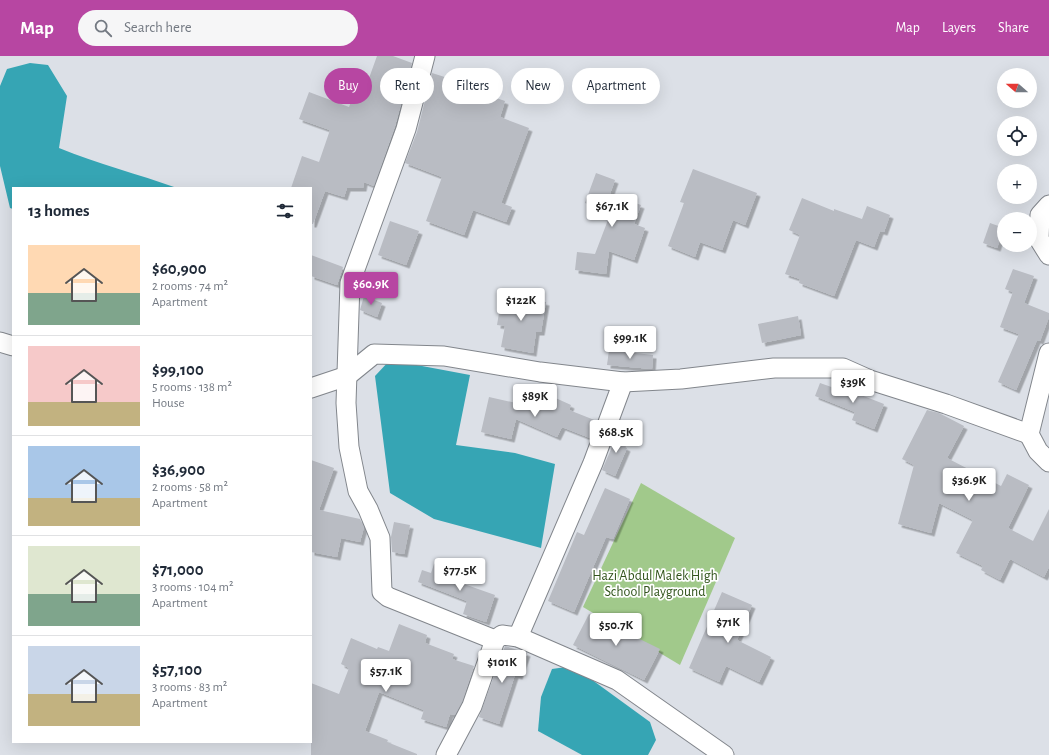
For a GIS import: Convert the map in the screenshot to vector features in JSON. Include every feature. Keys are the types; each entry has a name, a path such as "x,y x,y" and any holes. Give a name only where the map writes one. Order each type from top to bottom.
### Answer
{"street":[{"path":"426,56 406,129 350,283 346,403 349,447 358,491 368,509 380,538 382,592 388,597 495,640"},
{"path":"1049,205 1040,216 1039,239 1049,255"},
{"path":"0,342 12,346"},
{"path":"1049,353 1029,434 1038,451 1049,462"},
{"path":"312,388 347,376 374,354 444,356 540,372 623,382 681,379 774,368 843,368 870,380 946,404 1029,434"},
{"path":"518,638 593,463 623,382"},
{"path":"446,755 472,706 495,640 502,635 518,638 617,680 724,755"}],"green space":[{"name":"Hazi Abdul Malek High School Playground","path":"641,483 735,538 680,665 583,607"}],"water":[{"path":"30,63 48,65 67,96 59,148 174,187 12,187 12,209 10,208 0,166 0,86 7,69"},
{"path":"390,360 470,375 456,445 515,453 555,464 541,548 434,519 390,493 375,376"},
{"path":"573,666 650,722 656,740 648,755 582,755 538,731 541,697 552,669"}],"building":[{"path":"377,56 393,56 412,63 411,68 380,68 380,104 401,104 395,126 374,186 364,182 363,188 347,188 344,197 325,191 312,224 312,187 291,187 302,156 319,162 330,130 299,119 309,92 324,98 324,104 341,104 349,107 350,104 372,104 372,70"},
{"path":"434,74 442,76 442,104 503,104 503,100 505,101 500,117 529,128 501,203 512,207 506,222 473,210 464,235 426,221 442,177 405,163 417,132 424,104 434,104"},
{"path":"693,169 757,193 745,225 733,220 722,250 700,242 695,257 668,246 684,203 680,202"},
{"path":"596,173 615,180 610,194 641,205 634,224 645,228 634,260 609,251 606,274 575,270 577,252 595,254 611,212 585,203"},
{"path":"802,198 834,211 834,209 862,219 867,206 890,215 884,232 880,231 874,247 856,240 834,296 799,283 800,279 785,274 800,235 789,230"},
{"path":"390,221 419,231 406,265 378,255"},
{"path":"990,223 997,226 997,248 983,243"},
{"path":"312,255 343,267 337,285 312,276"},
{"path":"1013,269 1034,276 1024,303 1049,313 1049,317 1040,341 1037,340 1016,390 998,382 1019,334 1000,327 1013,292 1005,289"},
{"path":"502,295 546,302 541,332 536,332 533,353 501,347 505,326 497,325"},
{"path":"364,296 382,303 377,317 360,310"},
{"path":"798,316 801,335 762,343 758,324"},
{"path":"609,350 653,355 652,369 607,365"},
{"path":"820,383 837,389 838,386 884,404 874,429 852,420 855,412 815,396"},
{"path":"549,395 571,405 569,410 597,421 590,438 562,427 557,437 516,419 511,439 481,432 489,397 543,409"},
{"path":"927,410 939,413 964,426 947,458 1001,486 1007,474 1029,485 1008,528 1033,541 1049,509 1049,567 1044,577 1010,559 1000,580 981,570 983,566 956,553 973,520 939,503 931,533 898,524 914,465 902,459"},
{"path":"617,429 626,432 621,445 627,448 615,476 602,470 612,447 611,446"},
{"path":"312,460 334,468 319,510 360,519 364,527 360,542 341,538 337,557 312,552"},
{"path":"605,488 630,499 613,539 606,537 574,612 548,601 577,532 584,535"},
{"path":"394,522 410,525 404,554 392,552 391,537"},
{"path":"434,564 450,570 447,578 495,595 486,622 463,614 467,601 418,582 422,570 431,573"},
{"path":"722,592 752,605 737,640 771,657 759,682 726,666 719,682 689,668"},
{"path":"589,614 660,649 644,680 573,645"},
{"path":"399,624 427,635 425,643 454,654 452,659 474,666 462,702 455,715 450,714 446,727 421,719 424,710 379,692 365,731 388,740 387,742 417,755 311,755 312,683 339,694 349,668 341,664 351,638 377,649 378,647 389,651"},
{"path":"505,646 527,653 519,676 515,675 499,724 479,717"}]}
